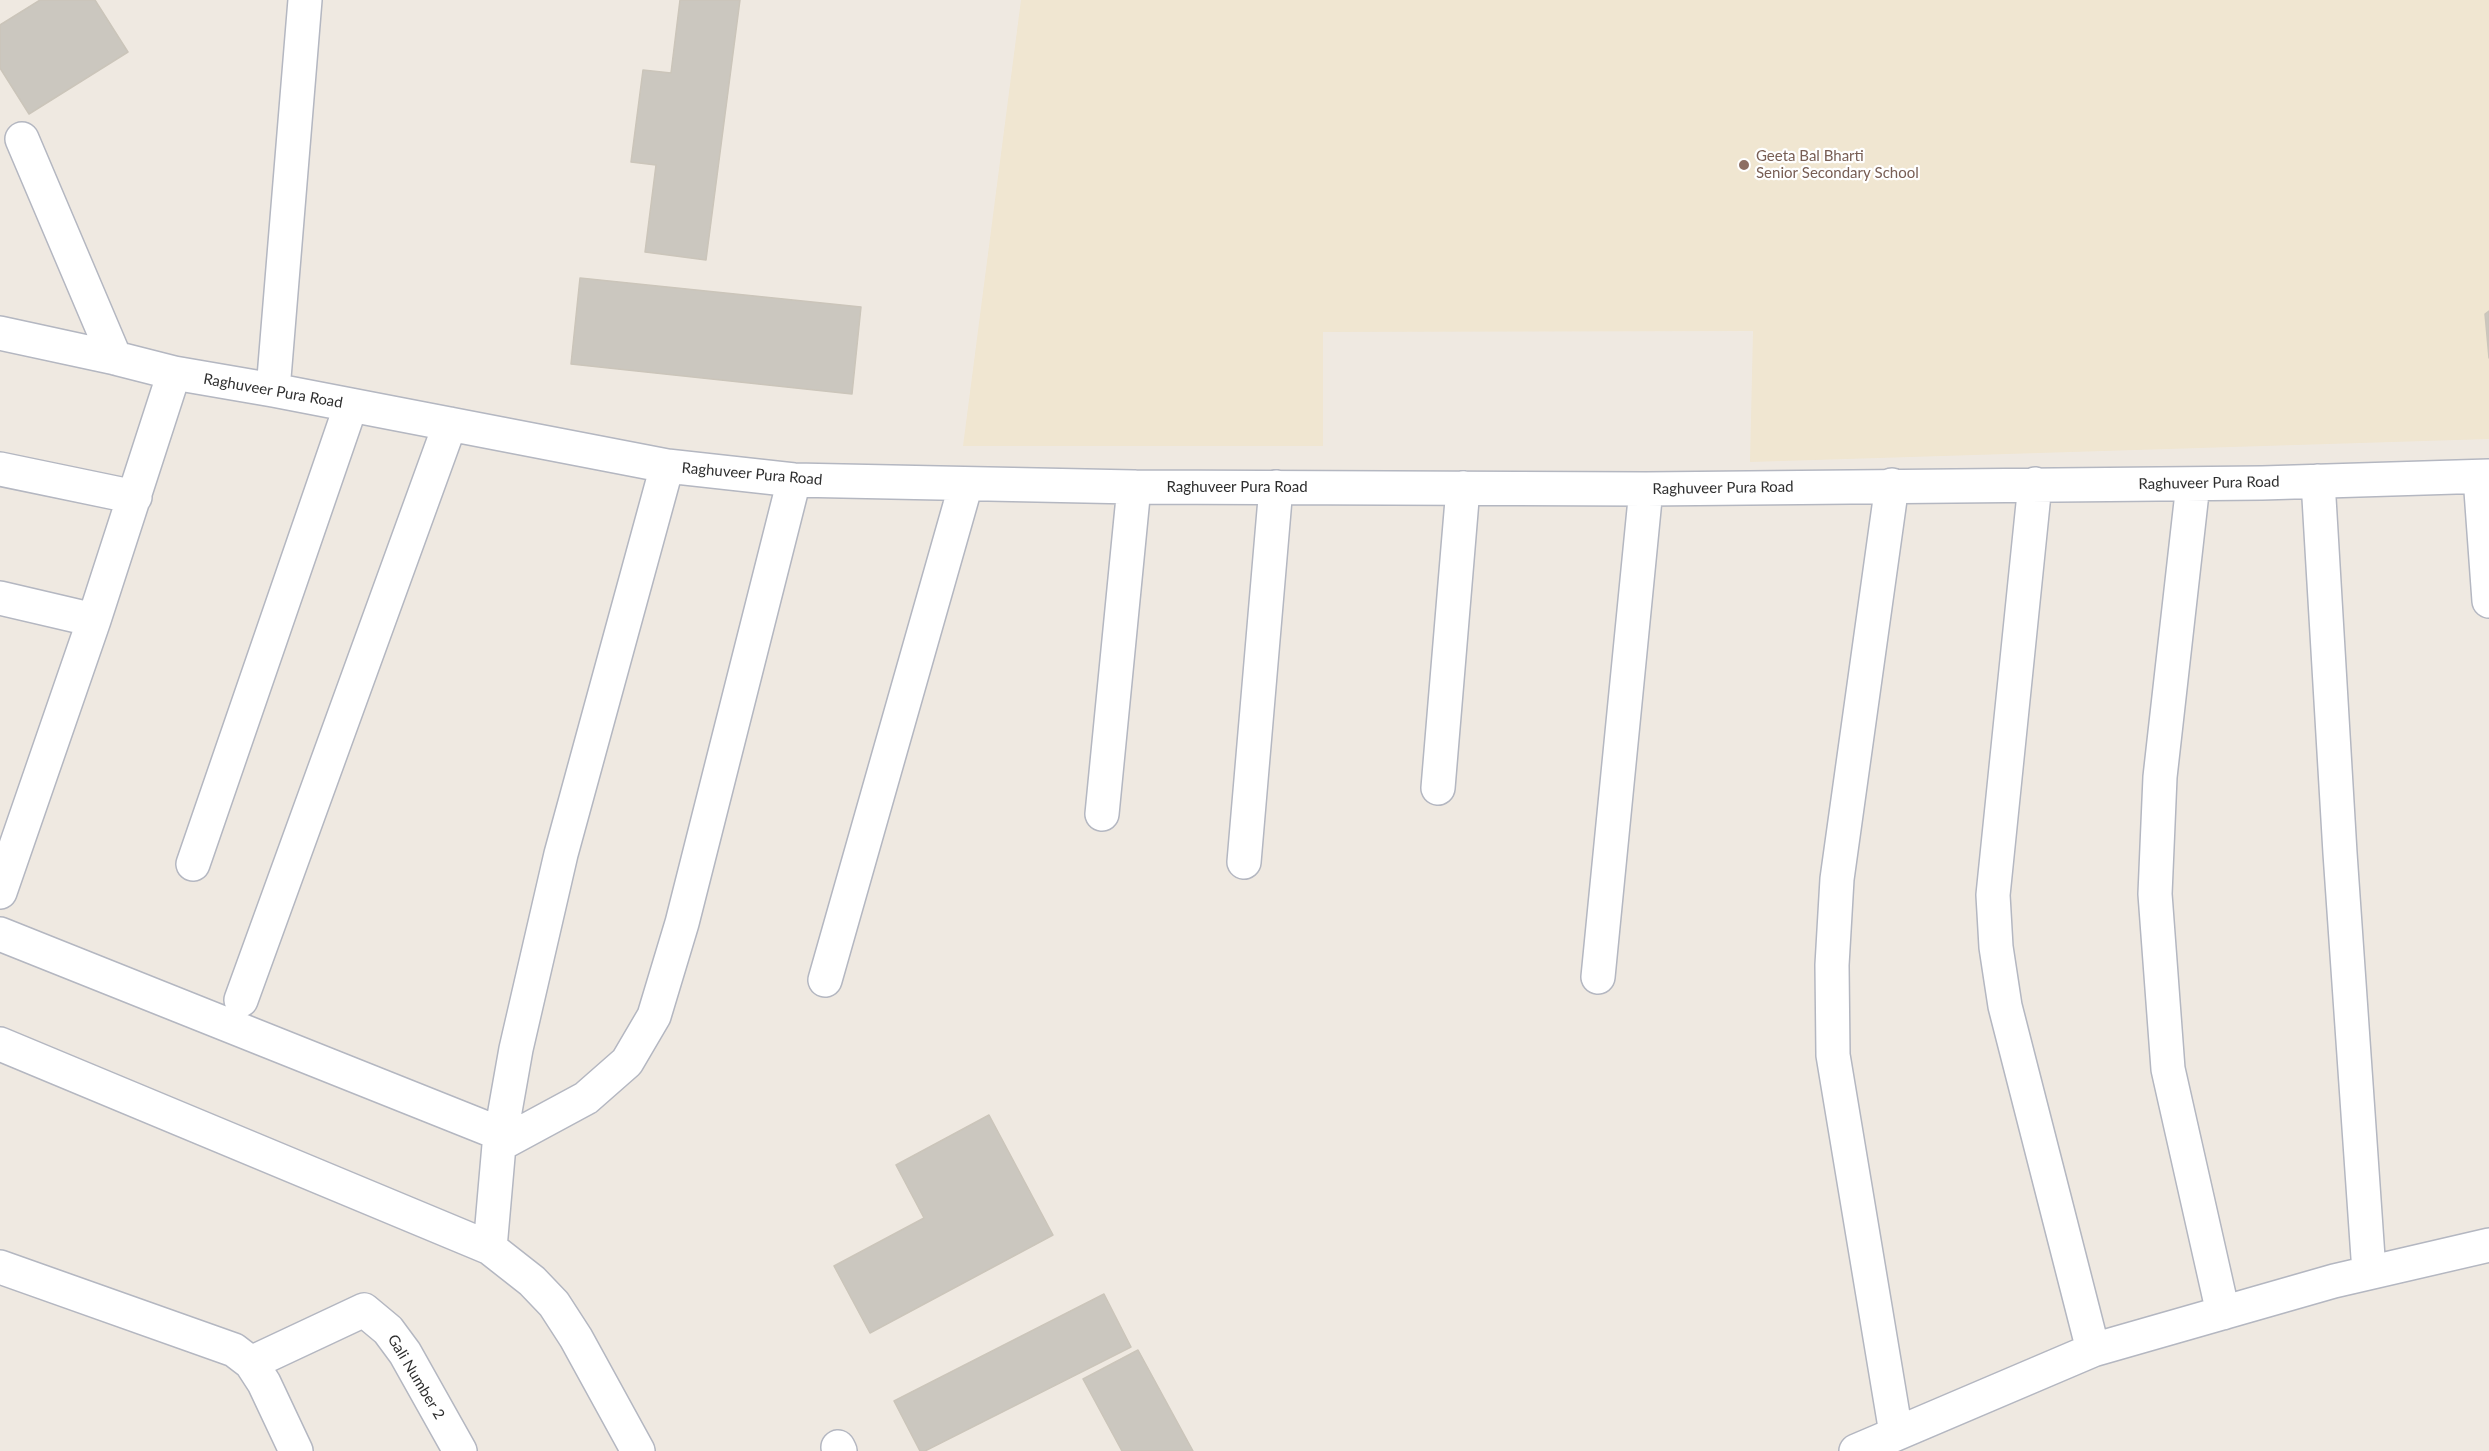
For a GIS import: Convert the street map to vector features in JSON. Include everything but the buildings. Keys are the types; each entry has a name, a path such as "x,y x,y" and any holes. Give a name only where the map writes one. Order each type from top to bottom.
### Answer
{"street":[{"path":"273,390 305,0"},
{"path":"22,139 115,358"},
{"name":"Raghuveer Pura Road","path":"0,333 115,358 174,374 273,390 667,466 794,480 1134,488 1646,489 2193,484 2484,476"},
{"path":"0,892 94,620 174,374"},
{"path":"193,864 351,405"},
{"path":"241,1000 450,424"},
{"path":"490,1248 500,1140 516,1049 561,854 667,466"},
{"path":"0,469 135,496"},
{"path":"2484,476 2489,601"},
{"path":"0,934 500,1140 586,1098 627,1062 654,1016 682,923 794,480"},
{"path":"2319,481 2340,853 2369,1272"},
{"path":"825,980 966,484"},
{"path":"2035,484 1993,895 1995,937 2005,1006 2093,1350"},
{"path":"2193,484 2160,777 2155,894 2168,1069 2223,1312"},
{"path":"1892,485 1837,879 1832,965 1833,1055 1896,1433"},
{"path":"1102,814 1134,488"},
{"path":"1244,862 1276,488"},
{"path":"1438,788 1463,488"},
{"path":"1598,977 1646,489"},
{"path":"0,598 94,620"},
{"path":"0,1044 490,1248 532,1281 554,1304 576,1338 638,1451"},
{"path":"1856,1451 2093,1350 2369,1272 2489,1245"},
{"path":"0,1267 234,1350 250,1364 264,1383 296,1451"},
{"name":"Gali Number 2","path":"250,1364 364,1310 388,1330 405,1353 460,1451"}],"shaded area":[{"name":"Geeta Bal Bharti Senior Secondary School","path":"1021,0 2489,0 2489,439 1750,462 1753,331 1323,332 1323,446 963,446"}],"place":[{"name":"Geeta Bal Bharti Senior Secondary School","path":"1744,165"}]}
